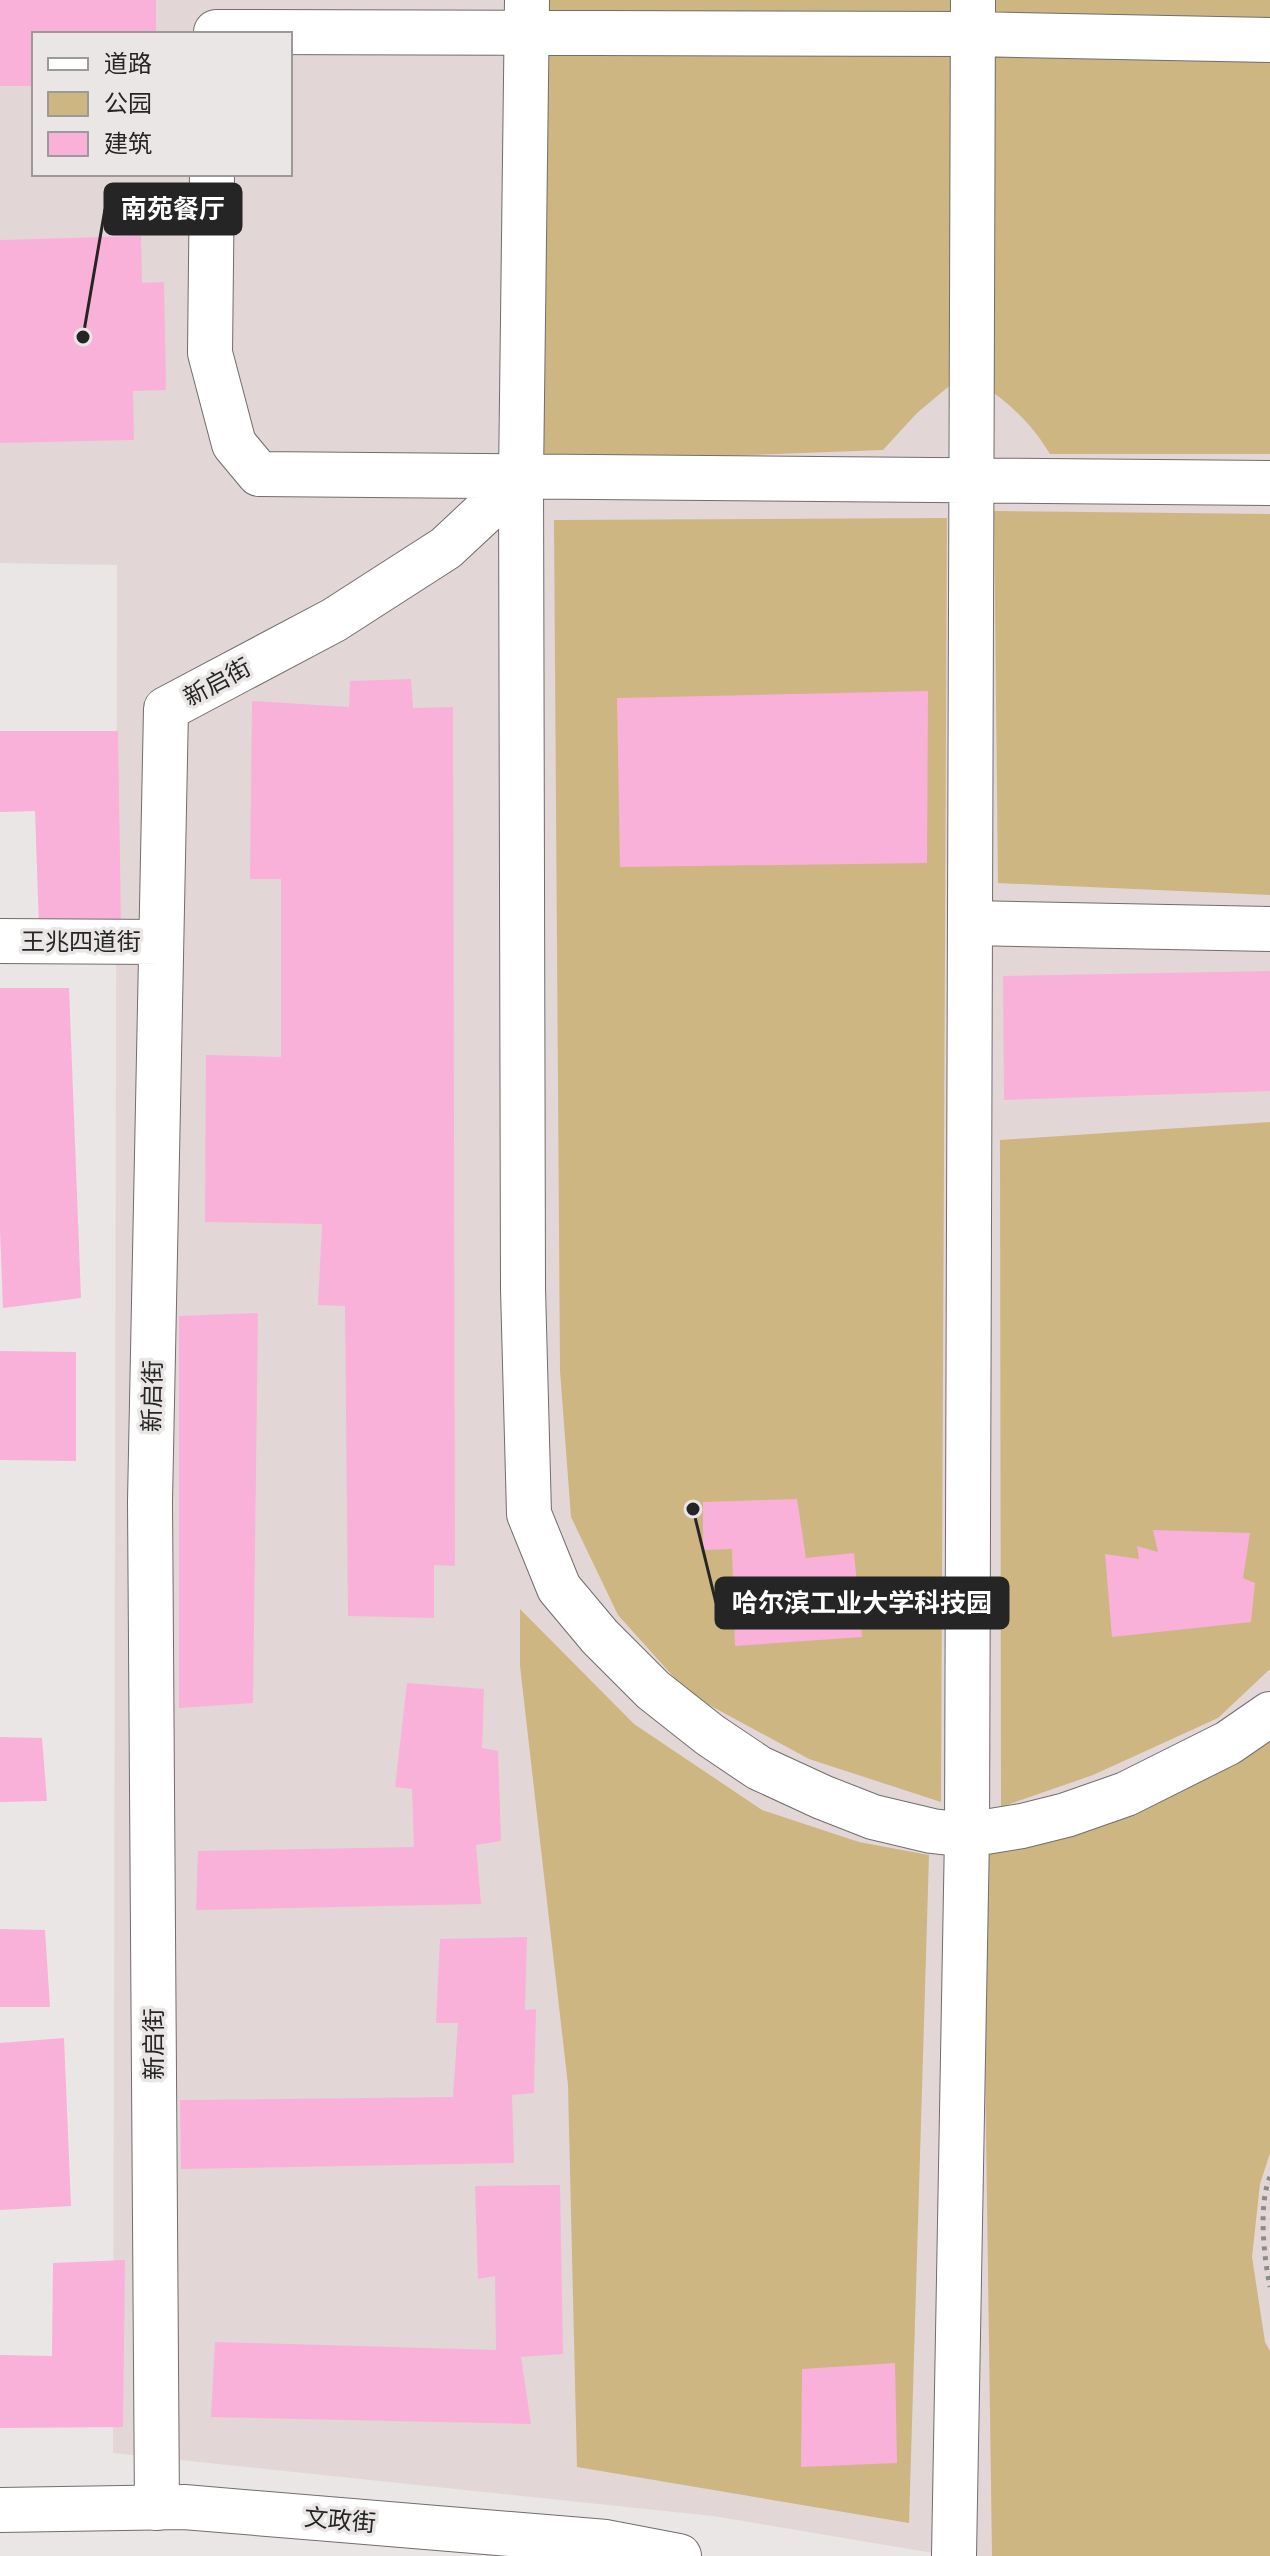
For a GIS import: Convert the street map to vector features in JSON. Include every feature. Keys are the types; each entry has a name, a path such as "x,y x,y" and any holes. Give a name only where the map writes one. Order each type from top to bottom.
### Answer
{"street":[{"path":"527,16 521,478 523,1289 529,1514 559,1588 600,1637 653,1690 710,1735 759,1768 873,1817 917,1827 967,1835 1051,1819 1126,1794 1215,1749 1270,1714"},
{"path":"216,22 527,16 972,17 1270,40"},
{"path":"954,2556 967,1835 972,17"},
{"path":"212,176 210,353 234,444 259,474 1270,483"},
{"name":"新启街","path":"157,2508 150,1501 166,709 334,620 446,548 521,478"},
{"path":"970,923 1270,929"},
{"name":"王兆四道街","path":"0,941 161,942"},
{"name":"文政街","path":"0,2510 200,2509 606,2542 679,2556"}],"path":[{"path":"1270,2177 1264,2191 1266,2267 1270,2287"}],"shaded area":[{"path":"0,0 1270,0 1270,2556 951,2556 713,2516 113,2453 117,565 0,563"}],"green space":[{"path":"548,0 959,0 959,19 548,12"},
{"path":"988,0 1270,0 1270,25 988,20"},
{"path":"545,46 952,48 954,382 917,413 883,450 534,463"},
{"path":"988,48 1270,57 1270,454 1050,454 1021,417 986,387"},
{"path":"994,511 1270,514 1270,895 998,883"},
{"path":"947,518 941,1802 809,1759 689,1694 618,1615 571,1517 560,1371 554,520"},
{"path":"1270,1122 1270,1669 1218,1718 1093,1775 1001,1807 1000,1140"},
{"path":"520,1609 634,1724 762,1810 859,1842 929,1855 909,2523 577,2467 568,2085 520,1666"},
{"path":"1270,1730 1270,2153 1260,2184 1252,2257 1265,2342 1270,2351 1270,2556 992,2556 982,1850"}],"building":[{"path":"0,0 156,0 156,32 32,32 32,86 0,86"},
{"path":"141,236 142,283 164,282 166,390 133,391 134,440 0,443 0,240"},
{"path":"411,679 413,708 453,707 455,1566 434,1565 434,1618 348,1616 345,1306 318,1305 322,1224 205,1222 206,1055 281,1057 281,879 250,879 252,701 349,707 350,681"},
{"path":"928,691 927,863 620,867 617,698"},
{"path":"0,731 118,731 121,926 39,928 35,811 0,812"},
{"path":"1270,971 1270,1091 1004,1100 1003,976"},
{"path":"0,988 69,988 81,1298 3,1308"},
{"path":"258,1313 253,1703 179,1708 179,1316"},
{"path":"0,1351 76,1352 76,1461 0,1460"},
{"path":"797,1499 806,1558 854,1553 862,1637 735,1646 732,1549 703,1550 703,1502"},
{"path":"1153,1530 1250,1533 1243,1578 1255,1583 1251,1622 1112,1637 1105,1554 1139,1559 1137,1546 1158,1552"},
{"path":"407,1683 484,1689 482,1748 498,1751 501,1841 476,1845 481,1904 196,1910 198,1851 414,1847 412,1789 395,1787"},
{"path":"0,1737 42,1738 47,1801 0,1802"},
{"path":"0,1929 45,1930 50,2007 0,2007"},
{"path":"527,1937 525,2010 536,2009 534,2093 512,2095 514,2163 181,2169 180,2100 453,2097 458,2023 436,2023 440,1939"},
{"path":"64,2038 71,2206 0,2210 0,2043"},
{"path":"560,2185 563,2354 521,2357 531,2424 211,2417 215,2342 496,2350 495,2276 478,2279 475,2186"},
{"path":"125,2260 123,2427 0,2428 0,2355 52,2356 53,2263"},
{"path":"895,2363 897,2463 801,2467 802,2369"}],"place":[{"name":"南苑餐厅","path":"83,337"},
{"name":"哈尔滨工业大学科技园","path":"693,1509"}]}
